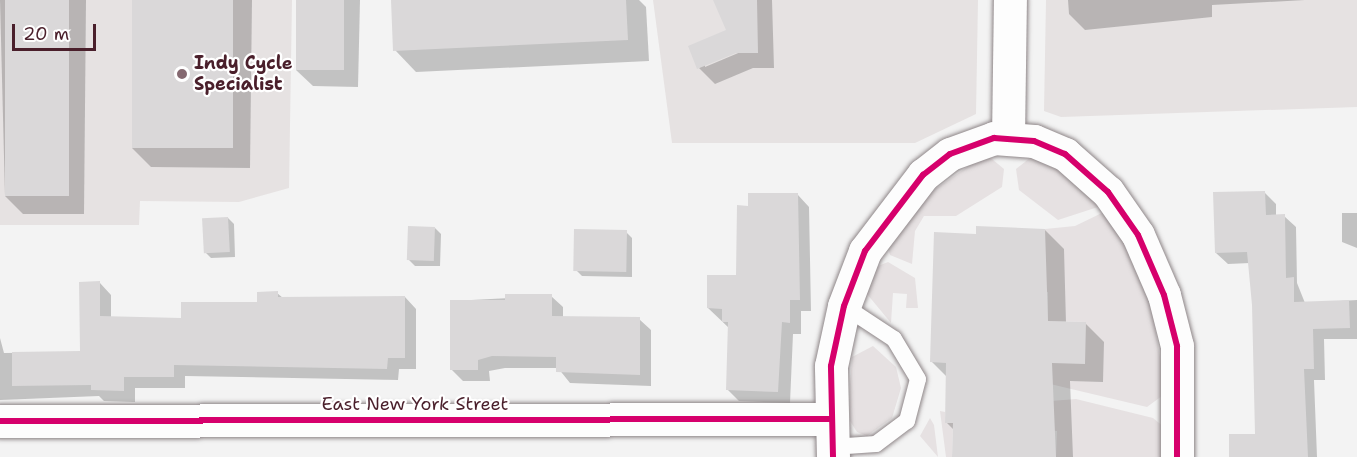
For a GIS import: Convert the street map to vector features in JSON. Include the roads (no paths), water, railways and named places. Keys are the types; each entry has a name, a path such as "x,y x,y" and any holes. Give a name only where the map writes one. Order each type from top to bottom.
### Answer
{"street":[{"path":"1008,138 1010,0"},
{"path":"832,441 831,366 844,306 872,238 922,175 962,148 1008,138 1034,141 1070,157 1117,203 1150,257 1177,346 1178,457"},
{"name":"East New York Street","path":"0,422 832,441"}],"lane":[{"path":"832,441 876,444 908,421 918,379 894,339 844,306"}],"place":[{"name":"Indy Cycle Specialist","path":"182,74"}]}
